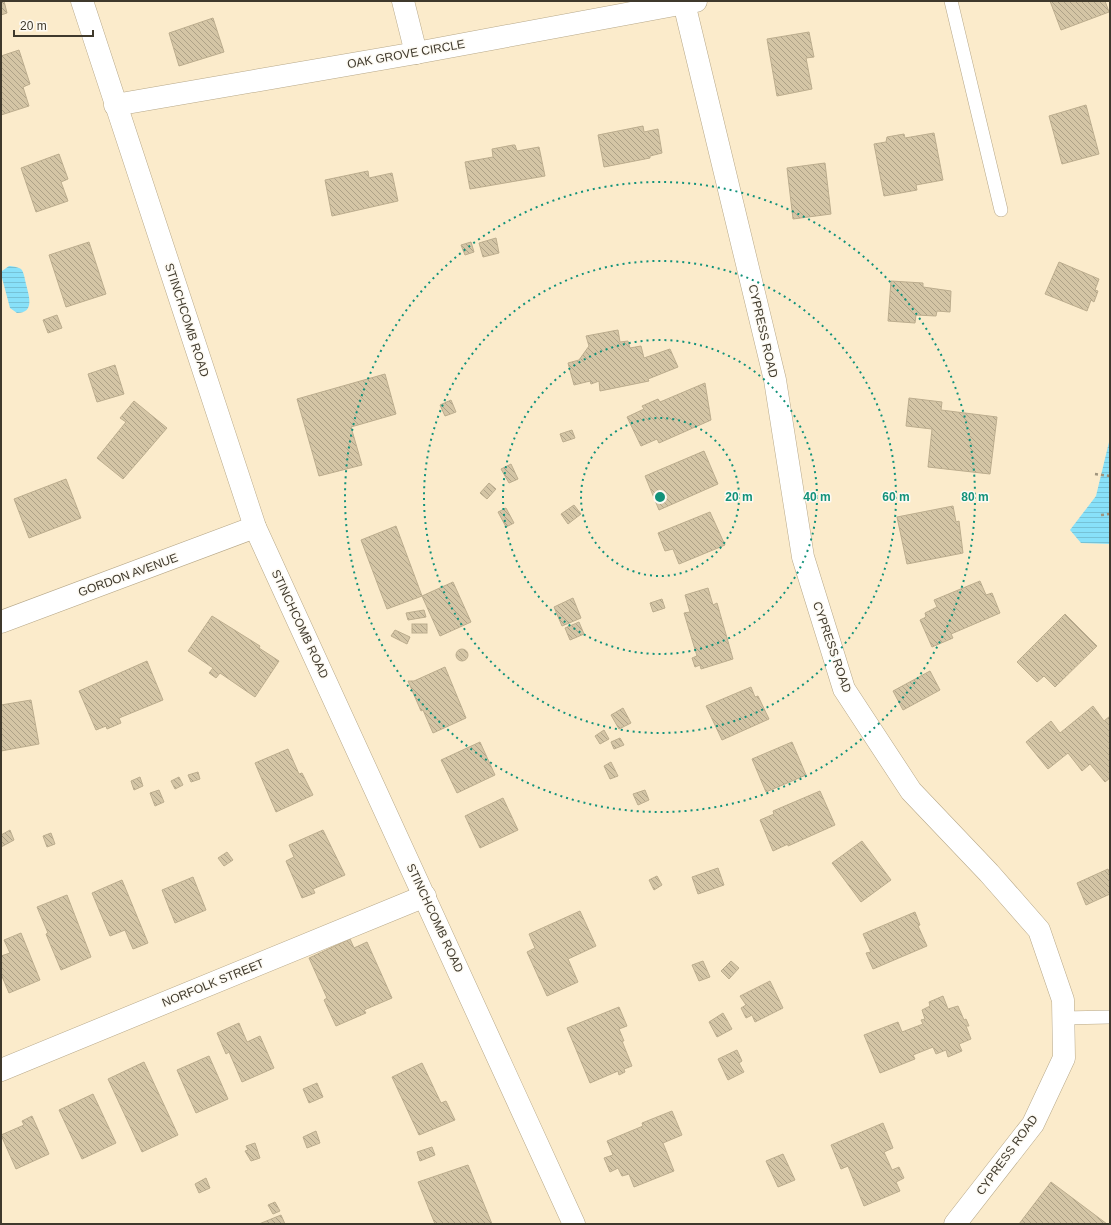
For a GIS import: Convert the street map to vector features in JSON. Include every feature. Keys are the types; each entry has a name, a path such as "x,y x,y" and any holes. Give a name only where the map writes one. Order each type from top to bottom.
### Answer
{"street":[{"name":"STINCHCOMB ROAD","path":"82,1 255,527 574,1224"},
{"path":"403,1 416,53"},
{"name":"OAK GROVE CIRCLE","path":"115,105 416,53 690,2"},
{"name":"CYPRESS ROAD","path":"690,2 775,380 803,557 844,689 911,791 989,873 1039,930 1063,1000 1064,1058 1033,1124 956,1224"},
{"name":"GORDON AVENUE","path":"1,622 255,527"},
{"name":"NORFOLK STREET","path":"1,1070 425,896"}],"lane":[{"path":"951,1 1001,210"},
{"path":"1063,1018 1110,1017"}],"path":[{"path":"1095,474 1110,476"},
{"path":"1101,515 1110,514"}],"water":[{"path":"9,266 20,268 24,274 29,298 29,307 23,312 17,313 10,308 1,274 2,271"},
{"path":"1110,438 1110,544 1081,543 1070,530 1096,496"}],"building":[{"path":"1,1 4,1 7,13 1,15"},
{"path":"1050,1 1105,1 1109,12 1061,30"},
{"path":"213,18 224,52 179,66 169,33"},
{"path":"809,32 814,57 806,58 812,89 777,96 767,39"},
{"path":"19,50 30,84 23,87 29,106 1,115 1,56"},
{"path":"1086,105 1099,154 1062,164 1049,116"},
{"path":"643,126 644,132 658,129 662,153 650,156 650,158 604,167 598,135"},
{"path":"934,133 943,180 916,185 917,190 884,196 874,144 886,142 887,137 904,134 905,138"},
{"path":"515,145 517,151 539,147 545,176 470,189 465,162 493,157 492,149"},
{"path":"59,154 68,179 61,182 68,201 36,212 21,168"},
{"path":"825,163 831,214 793,219 787,168"},
{"path":"368,171 369,178 392,173 398,201 332,216 325,180"},
{"path":"496,238 499,253 483,257 479,243"},
{"path":"89,242 106,294 66,307 49,255"},
{"path":"471,242 474,252 465,255 461,245"},
{"path":"1059,262 1099,279 1095,290 1098,291 1094,302 1091,300 1087,311 1045,294"},
{"path":"891,281 923,283 923,287 951,291 950,312 937,311 936,316 916,315 915,323 888,321"},
{"path":"57,315 62,328 48,333 43,320"},
{"path":"618,330 620,342 628,341 630,348 641,346 644,358 670,349 678,367 648,379 649,381 600,391 599,381 591,384 590,381 574,385 568,363 579,360 589,346 586,336"},
{"path":"115,365 124,394 97,402 88,374"},
{"path":"385,374 396,414 351,427 362,465 319,476 297,399"},
{"path":"705,383 711,420 659,443 657,439 641,446 627,417 644,409 642,406 658,399 660,402"},
{"path":"909,398 942,402 941,410 997,417 990,474 928,467 932,429 906,426"},
{"path":"451,400 456,412 445,416 440,405"},
{"path":"134,401 167,428 123,479 97,458 126,422 120,418"},
{"path":"572,430 575,438 563,442 560,434"},
{"path":"704,451 718,484 659,510 645,476"},
{"path":"511,464 518,479 509,483 501,469"},
{"path":"66,479 81,518 29,538 14,499"},
{"path":"489,483 496,489 487,499 480,493"},
{"path":"574,505 581,514 568,524 561,514"},
{"path":"953,506 956,522 959,521 963,553 907,564 897,517"},
{"path":"506,508 514,523 506,527 498,512"},
{"path":"710,512 725,545 679,564 673,549 665,551 658,533"},
{"path":"396,526 422,596 387,609 361,540"},
{"path":"980,581 986,595 992,593 1000,613 951,634 953,638 932,647 920,620 926,617 925,613 937,607 934,600"},
{"path":"453,582 471,622 440,636 422,596"},
{"path":"708,588 713,605 717,603 733,659 701,669 700,665 695,667 692,658 697,656 684,613 690,612 685,595"},
{"path":"573,598 581,618 562,626 554,607"},
{"path":"662,599 665,608 653,612 650,603"},
{"path":"424,610 426,617 408,620 406,613"},
{"path":"1065,614 1097,646 1055,687 1044,676 1037,682 1017,662"},
{"path":"212,616 260,646 259,648 279,661 255,697 220,673 216,678 209,673 213,668 188,651"},
{"path":"579,622 584,634 570,640 565,628"},
{"path":"412,624 427,624 427,633 412,633"},
{"path":"395,630 410,637 407,644 391,636"},
{"path":"460,649 464,649 468,655 464,661 460,661 456,657 456,653"},
{"path":"147,661 163,700 119,718 121,723 107,729 106,726 96,730 79,691"},
{"path":"445,667 466,718 433,733 423,710 421,711 408,681 414,681"},
{"path":"930,671 940,690 903,710 893,691"},
{"path":"751,687 755,697 758,696 769,719 722,740 706,706"},
{"path":"31,700 39,744 1,751 1,705"},
{"path":"1093,706 1104,721 1110,716 1110,778 1105,782 1090,764 1082,771 1068,753 1048,769 1026,742 1051,721 1060,733"},
{"path":"623,708 631,723 619,729 611,715"},
{"path":"604,730 609,739 600,744 595,736"},
{"path":"620,738 624,745 614,749 611,742"},
{"path":"480,742 495,775 457,793 441,760"},
{"path":"792,742 806,775 766,792 752,759"},
{"path":"288,749 299,774 302,773 313,795 276,812 255,763"},
{"path":"611,762 618,776 610,779 604,766"},
{"path":"198,772 200,779 191,782 188,775"},
{"path":"140,777 143,786 134,790 131,781"},
{"path":"179,777 183,785 175,789 171,781"},
{"path":"159,790 164,802 155,806 150,793"},
{"path":"645,790 649,800 638,805 633,794"},
{"path":"820,791 835,825 773,851 760,820 774,814 773,811"},
{"path":"503,798 518,830 480,848 465,816"},
{"path":"10,830 14,840 1,847 1,835"},
{"path":"323,830 345,875 313,889 315,893 302,898 286,861 294,857 289,845"},
{"path":"51,833 55,844 47,847 43,836"},
{"path":"862,841 891,880 861,902 832,863"},
{"path":"227,852 233,860 224,866 218,858"},
{"path":"718,868 724,885 698,894 692,877"},
{"path":"1108,869 1110,875 1110,894 1086,905 1077,883"},
{"path":"657,876 662,885 654,890 649,880"},
{"path":"193,877 206,910 175,923 162,890"},
{"path":"122,880 148,943 133,949 125,930 110,936 92,893"},
{"path":"67,895 91,957 61,970 46,934 48,933 37,907"},
{"path":"580,911 596,946 568,959 578,982 547,996 527,952 535,948 529,934"},
{"path":"915,912 920,925 918,926 927,946 873,969 866,953 871,952 863,934"},
{"path":"21,933 40,980 9,993 1,974 1,956 10,953 4,940"},
{"path":"350,939 354,948 367,942 392,998 364,1010 366,1013 336,1026 324,1000 327,998 309,958"},
{"path":"703,961 710,977 699,981 692,965"},
{"path":"731,961 739,968 729,979 721,971"},
{"path":"770,981 783,1008 755,1022 752,1015 746,1018 741,1008 746,1005 740,996"},
{"path":"943,996 948,1009 958,1006 964,1020 966,1019 969,1026 966,1026 971,1039 959,1044 962,1051 948,1057 946,1050 936,1054 933,1047 913,1055 915,1059 880,1073 864,1035 898,1022 902,1032 923,1024 921,1020 925,1019 922,1010 930,1006 929,1002"},
{"path":"619,1007 627,1026 619,1029 632,1066 624,1069 625,1072 619,1075 618,1071 590,1083 567,1028"},
{"path":"723,1013 732,1029 717,1037 709,1022"},
{"path":"239,1023 247,1042 260,1036 274,1068 242,1082 229,1052 226,1054 217,1033"},
{"path":"737,1050 742,1061 739,1063 744,1072 728,1080 718,1059"},
{"path":"209,1056 228,1099 196,1113 177,1070"},
{"path":"144,1062 178,1135 142,1152 108,1079"},
{"path":"422,1063 441,1103 446,1101 455,1120 419,1135 392,1077"},
{"path":"317,1083 323,1097 309,1103 303,1089"},
{"path":"93,1094 116,1143 82,1159 59,1110"},
{"path":"672,1111 682,1135 663,1143 674,1171 634,1187 629,1174 622,1176 618,1168 610,1172 604,1158 613,1155 607,1141 643,1126 642,1123"},
{"path":"32,1116 49,1154 16,1169 1,1135 24,1125 22,1121"},
{"path":"883,1123 893,1148 884,1152 892,1170 899,1167 904,1178 896,1182 900,1191 864,1206 848,1166 841,1169 831,1145"},
{"path":"316,1131 320,1143 307,1148 303,1137"},
{"path":"255,1143 260,1158 251,1161 245,1151 248,1150 246,1146"},
{"path":"432,1147 435,1155 420,1161 417,1152"},
{"path":"783,1154 795,1180 778,1187 766,1161"},
{"path":"468,1165 492,1224 435,1224 418,1182"},
{"path":"206,1178 210,1188 199,1193 195,1184"},
{"path":"1051,1182 1107,1224 1019,1224"},
{"path":"275,1202 280,1211 273,1214 268,1205"},
{"path":"281,1215 285,1224 259,1224"}]}
